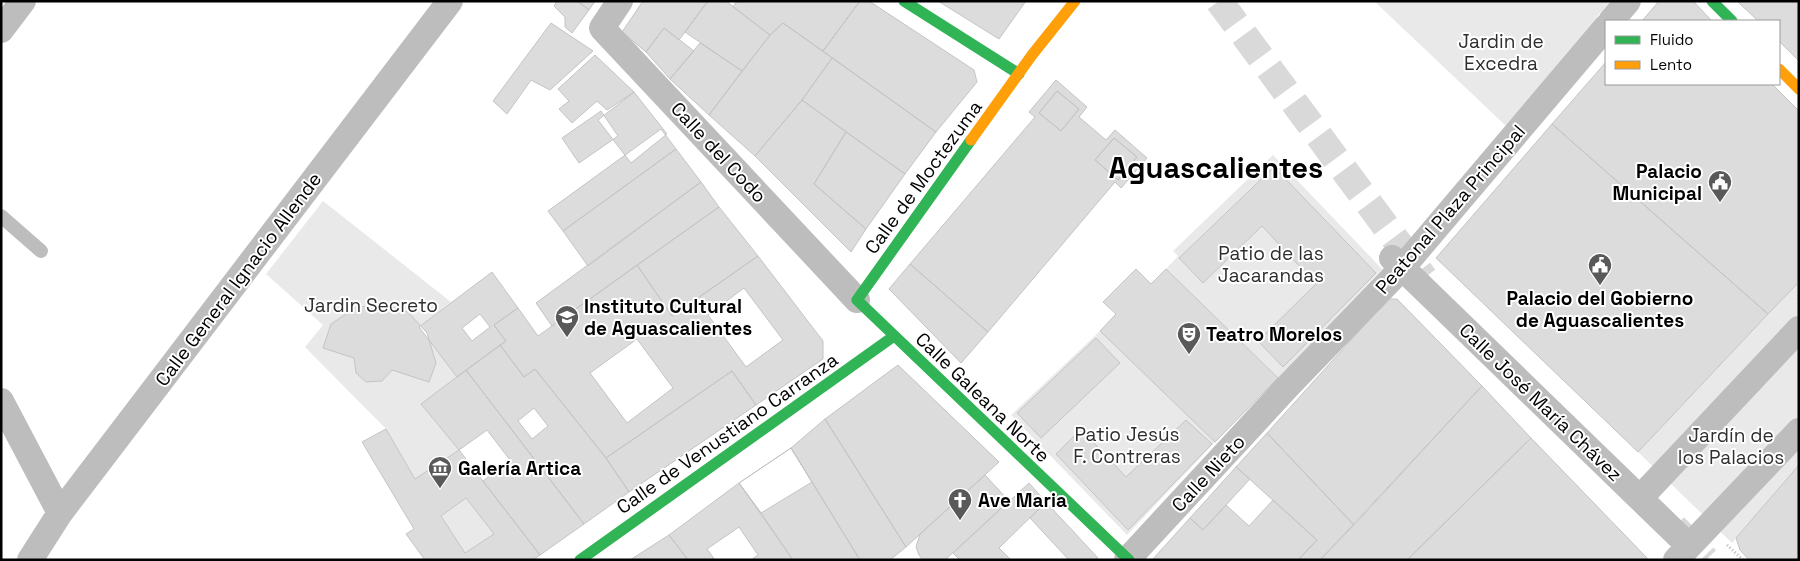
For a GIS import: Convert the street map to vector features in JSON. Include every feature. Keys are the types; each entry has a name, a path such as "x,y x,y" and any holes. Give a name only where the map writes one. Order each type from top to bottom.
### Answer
{"main road":[{"path":"904,1 1019,74"},
{"name":"Calle de Moctezuma","path":"857,300 1019,74 1075,1"},
{"path":"1712,1 1731,20"},
{"path":"1780,70 1799,89"},
{"name":"Calle Galeana Norte","path":"857,300 1128,559"},
{"name":"Calle de Venustiano Carranza","path":"580,560 894,336"}],"street":[{"path":"1,30 23,1"},
{"name":"Calle General Ignacio Allende","path":"30,560 60,513 450,1"},
{"name":"Calle del Codo","path":"620,1 602,28 857,300"},
{"path":"1612,20 1628,1"},
{"name":"Peatonal Plaza Principal","path":"1288,386 1605,28"},
{"name":"Calle José María Chávez","path":"1397,263 1640,498 1683,553"},
{"path":"1640,498 1799,329"},
{"name":"Calle Nieto","path":"1128,559 1288,386"},
{"path":"1,401 60,513"},
{"path":"1683,553 1799,432"}],"lane":[{"path":"1,216 41,251"}],"green space":[{"name":"Jardin de Excedra","path":"1374,1 1610,1 1506,126"},
{"name":"Patio de las Jacarandas","path":"1273,155 1382,269 1278,378 1166,269 1178,256 1173,251"},
{"name":"Jardin Secreto","path":"323,201 451,302 419,327 457,377 421,404 459,450 415,479 386,429 305,347 323,325 266,274"},
{"name":"Jardín de los Palacios","path":"1799,281 1799,465 1732,543 1638,452"},
{"name":"Patio Jesús F. Contreras","path":"1100,331 1215,442 1127,535 1011,415"},
{"path":"466,498 494,534 465,553 441,516"}],"building":[{"path":"557,1 577,1 589,10 572,33 565,27 565,17 554,6"},
{"path":"577,1 595,1 589,10"},
{"path":"643,1 708,1 679,40 664,28 646,52 622,32"},
{"path":"708,1 726,1 770,35 742,71 685,32"},
{"path":"737,1 860,1 823,51 783,23 770,35 733,7"},
{"path":"860,1 869,1 974,70 977,82 936,132 823,51"},
{"path":"938,1 1026,1 999,39"},
{"path":"1659,1 1693,1 1711,20 1643,20"},
{"path":"1737,1 1799,1 1799,61 1780,42 1780,20 1757,20"},
{"path":"551,23 593,51 550,90 531,80 507,114 493,101"},
{"path":"783,23 832,58 802,100 755,156 709,115 770,35"},
{"path":"664,28 694,51 670,79 646,52"},
{"path":"700,43 742,71 709,115 670,79"},
{"path":"595,55 634,92 607,110 597,101 572,123 559,109 569,101 558,89"},
{"path":"832,58 936,132 905,174 802,100"},
{"name":"Palacio Municipal","path":"1605,63 1605,85 1773,85 1799,111 1799,282 1768,314 1552,124"},
{"path":"1056,80 1087,107 1079,117 1106,140 1115,130 1147,158 1121,188 1115,182 988,332 910,264 1035,117 1029,112","holes":["1057,91 1079,109 1061,131 1039,113","1114,138 1137,157 1118,180 1095,160"]},
{"path":"1057,91 1079,109 1061,131 1039,113"},
{"path":"634,92 667,134 631,163 598,120"},
{"path":"802,100 846,132 814,184 866,229 851,252 755,156"},
{"path":"601,111 618,136 579,163 562,138"},
{"name":"Palacio del Gobierno de Aguascalientes","path":"1552,124 1768,314 1638,452 1436,258"},
{"path":"661,129 676,149 563,231 548,211"},
{"path":"846,132 905,174 866,229 814,184"},
{"path":"1114,138 1137,157 1118,180 1095,160"},
{"path":"676,149 701,182 588,266 563,231"},
{"name":"Patio de las Jacarandas","path":"1274,167 1376,273 1283,367 1258,341 1316,284 1262,226 1203,283 1179,258"},
{"path":"701,182 719,207 552,326 536,303"},
{"path":"719,207 758,256 672,316 637,265"},
{"path":"758,256 823,341 823,359 756,405 732,371 606,458 535,369 524,377 500,345 506,341 494,325 518,308 538,336 637,265 672,316","holes":["744,288 783,340 746,367 708,315","637,339 673,388 627,423 590,373"]},
{"path":"910,264 988,332 961,363 889,289"},
{"name":"Teatro Morelos","path":"1136,269 1151,284 1166,269 1278,378 1215,442 1100,331 1116,314 1103,302"},
{"path":"492,272 518,308 494,325 506,341 457,377 419,327","holes":["480,314 490,327 472,341 462,328"]},
{"path":"1388,299 1397,299 1482,386 1354,525 1267,433"},
{"path":"382,304 408,312 427,333 436,363 429,382 392,370 382,381 366,382 356,373 354,358 323,348 331,324 355,308"},
{"path":"1096,338 1120,363 1041,438 1017,413"},
{"path":"500,345 524,377 535,369 606,458 629,492 584,524 466,370","holes":["534,408 548,426 532,439 518,421"]},
{"path":"898,365 999,462 906,547 825,419"},
{"path":"466,370 584,524 540,555 483,481 510,460 487,430 459,450 421,404"},
{"path":"732,371 756,405 629,492 606,458"},
{"path":"1482,386 1531,438 1407,560 1320,560"},
{"path":"825,419 906,547 890,560 860,560 791,448"},
{"path":"1186,420 1212,444 1128,530 1056,454 1081,429 1126,477"},
{"name":"Galería Artica","path":"386,429 415,479 459,450 540,555 533,560 425,560 406,534 414,529 362,442","holes":["466,498 494,534 465,553 441,516"]},
{"path":"1267,433 1354,525 1320,560 1298,560 1317,540 1236,467"},
{"path":"1531,438 1649,560 1407,560"},
{"path":"791,448 860,560 793,560 739,483"},
{"path":"791,448 812,482 761,513 739,483"},
{"path":"1799,465 1799,560 1749,560 1740,550 1736,538"},
{"path":"1236,467 1250,479 1203,530 1190,518"},
{"path":"985,475 1009,501 945,560 923,560 916,547 920,534"},
{"path":"739,483 793,560 751,560 758,555 739,527 707,549 715,560 688,560 669,535"},
{"path":"1029,483 1046,502 999,548 1011,560 960,560 953,553"},
{"path":"1273,500 1317,540 1298,560 1152,560 1190,518 1203,530 1226,505 1249,526"},
{"path":"1046,502 1098,558 1096,560 1069,560 1030,518"},
{"path":"669,535 688,560 630,560"}],"tunnel":[{"path":"1219,1 1424,278"},
{"path":"1674,527 1706,560"}],"traffic: fast":[{"path":"904,1 1019,74"},
{"path":"1712,1 1731,20"},
{"path":"971,140 857,300 1129,560"},
{"path":"580,560 894,336"}],"traffic: slow":[{"path":"971,140 1032,55 1075,1"},
{"path":"1780,70 1799,89"}],"place":[{"name":"Palacio Municipal","path":"1720,203"},
{"name":"Palacio del Gobierno de Aguascalientes","path":"1600,286"},
{"name":"Instituto Cultural de Aguascalientes","path":"567,338"},
{"name":"Teatro Morelos","path":"1189,355"},
{"name":"Galería Artica","path":"440,489"},
{"name":"Ave Maria","path":"960,521"}],"district":[{"name":"Aguascalientes","path":"1216,168"}]}
